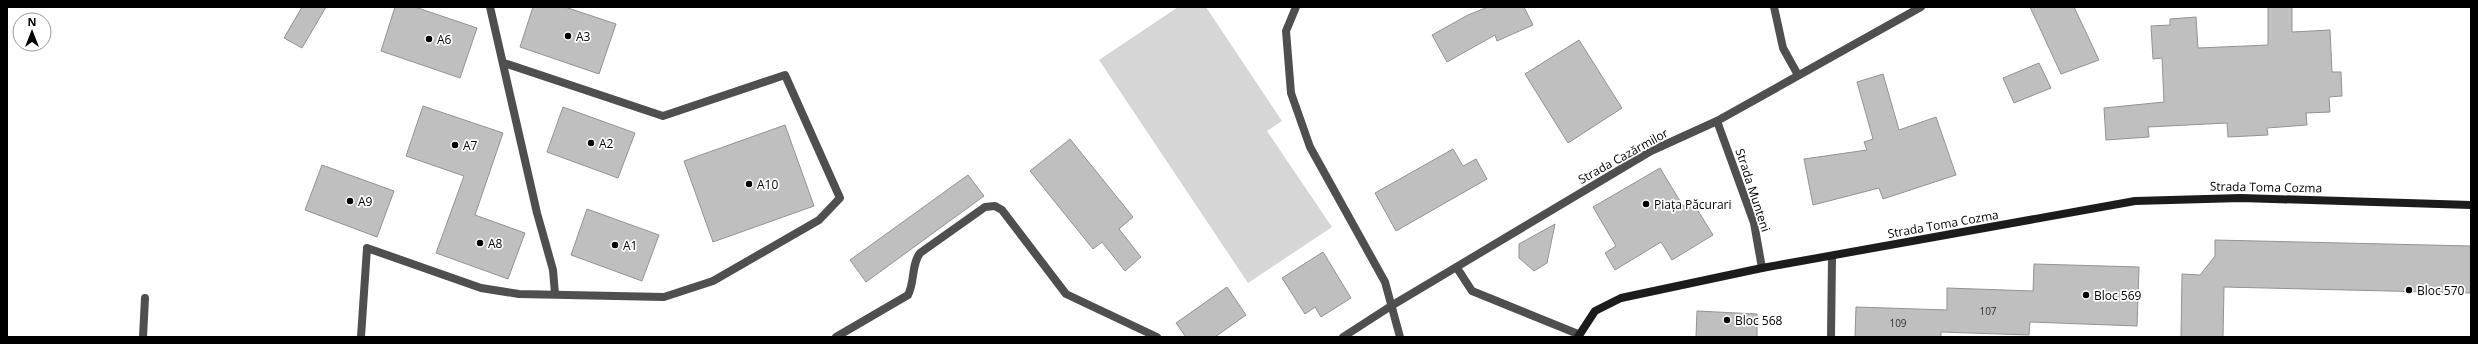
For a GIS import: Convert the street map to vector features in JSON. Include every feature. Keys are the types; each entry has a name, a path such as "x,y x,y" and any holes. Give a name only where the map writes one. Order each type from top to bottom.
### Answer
{"street":[{"path":"490,7 537,213 553,270 555,294"},
{"path":"1296,7 1286,31 1291,93 1310,147 1385,282 1400,337"},
{"path":"1774,7 1783,48 1798,75"},
{"name":"Strada Cazărmilor","path":"1343,337 1391,306 1651,152 1717,121 1921,7"},
{"path":"361,337 367,248 481,288 519,294 664,297 714,280 819,220 840,198 785,75 663,116 504,64"},
{"name":"Strada Munteni","path":"1717,121 1754,223 1762,268"},
{"name":"Strada Toma Cozma","path":"1457,268 1472,291 1578,335 1595,311 1621,298 1762,268 1832,257 2135,201 2241,198 2471,205"},
{"path":"836,337 908,296 911,290 916,258 920,253 985,207 996,206 1002,210 1066,294 1157,337"},
{"path":"1831,337 1832,257"},
{"path":"143,337 145,298"}],"shaded area":[{"path":"1178,7 1206,7 1282,121 1267,131 1332,227 1248,283 1099,60"}],"building":[{"path":"302,7 326,7 302,48 284,38"},
{"name":"A6","path":"395,7 415,7 477,28 460,78 381,51"},
{"name":"A3","path":"533,7 565,7 616,24 599,74 520,47"},
{"path":"1488,7 1524,7 1533,25 1497,41 1495,35 1447,62 1432,35 1468,15"},
{"path":"2030,7 2074,7 2099,60 2061,74"},
{"path":"2268,7 2292,7 2292,32 2330,30 2332,72 2341,72 2342,96 2329,97 2330,112 2306,113 2307,125 2267,128 2268,135 2228,137 2227,123 2148,127 2149,137 2106,140 2104,108 2164,102 2162,58 2153,59 2151,26 2170,25 2170,19 2196,17 2198,48 2268,45"},
{"path":"1579,40 1622,108 1568,143 1525,74"},
{"path":"2039,63 2051,88 2014,103 2003,78"},
{"path":"1883,74 1899,130 1936,117 1956,175 1883,199 1879,188 1813,205 1804,159 1867,150 1864,142 1873,139 1857,82"},
{"path":"423,106 503,133 475,215 525,233 508,279 436,253 464,176 406,156"},
{"name":"A2","path":"563,107 635,133 618,178 547,152"},
{"name":"A10","path":"785,125 814,206 713,242 684,161"},
{"path":"1070,139 1133,217 1119,229 1141,257 1125,271 1102,242 1093,249 1030,171"},
{"path":"1453,149 1463,166 1476,159 1487,179 1396,231 1375,193"},
{"name":"A9","path":"322,165 394,191 377,237 305,210"},
{"path":"1660,168 1683,206 1692,201 1713,235 1672,260 1661,242 1615,270 1605,253 1616,246 1593,207"},
{"path":"968,175 984,196 866,282 850,260"},
{"name":"A1","path":"587,209 659,235 642,281 571,255"},
{"path":"1555,224 1547,263 1534,271 1519,258 1519,244"},
{"name":"Bloc 570","path":"2215,240 2471,246 2471,293 2224,287 2223,337 2181,337 2182,274 2200,275 2215,256"},
{"path":"1323,252 1351,298 1321,317 1315,307 1305,314 1282,278"},
{"path":"2034,264 2139,267 2137,326 2030,322 2029,335 1941,332 1941,337 1855,337 1856,307 1947,310 1947,288 2033,291"},
{"path":"1227,287 1246,315 1215,337 1186,337 1176,323"},
{"name":"Bloc 568","path":"1697,311 1757,314 1757,337 1696,337"}],"place":[{"name":"A3","path":"568,36"},
{"name":"A6","path":"429,39"},
{"name":"A2","path":"591,143"},
{"name":"A7","path":"455,145"},
{"name":"A10","path":"749,184"},
{"name":"A9","path":"350,201"},
{"name":"Piața Păcurari","path":"1646,204"},
{"name":"A8","path":"480,243"},
{"name":"A1","path":"615,245"},
{"name":"Bloc 570","path":"2409,290"},
{"name":"Bloc 569","path":"2086,295"},
{"name":"Bloc 568","path":"1727,320"}]}
